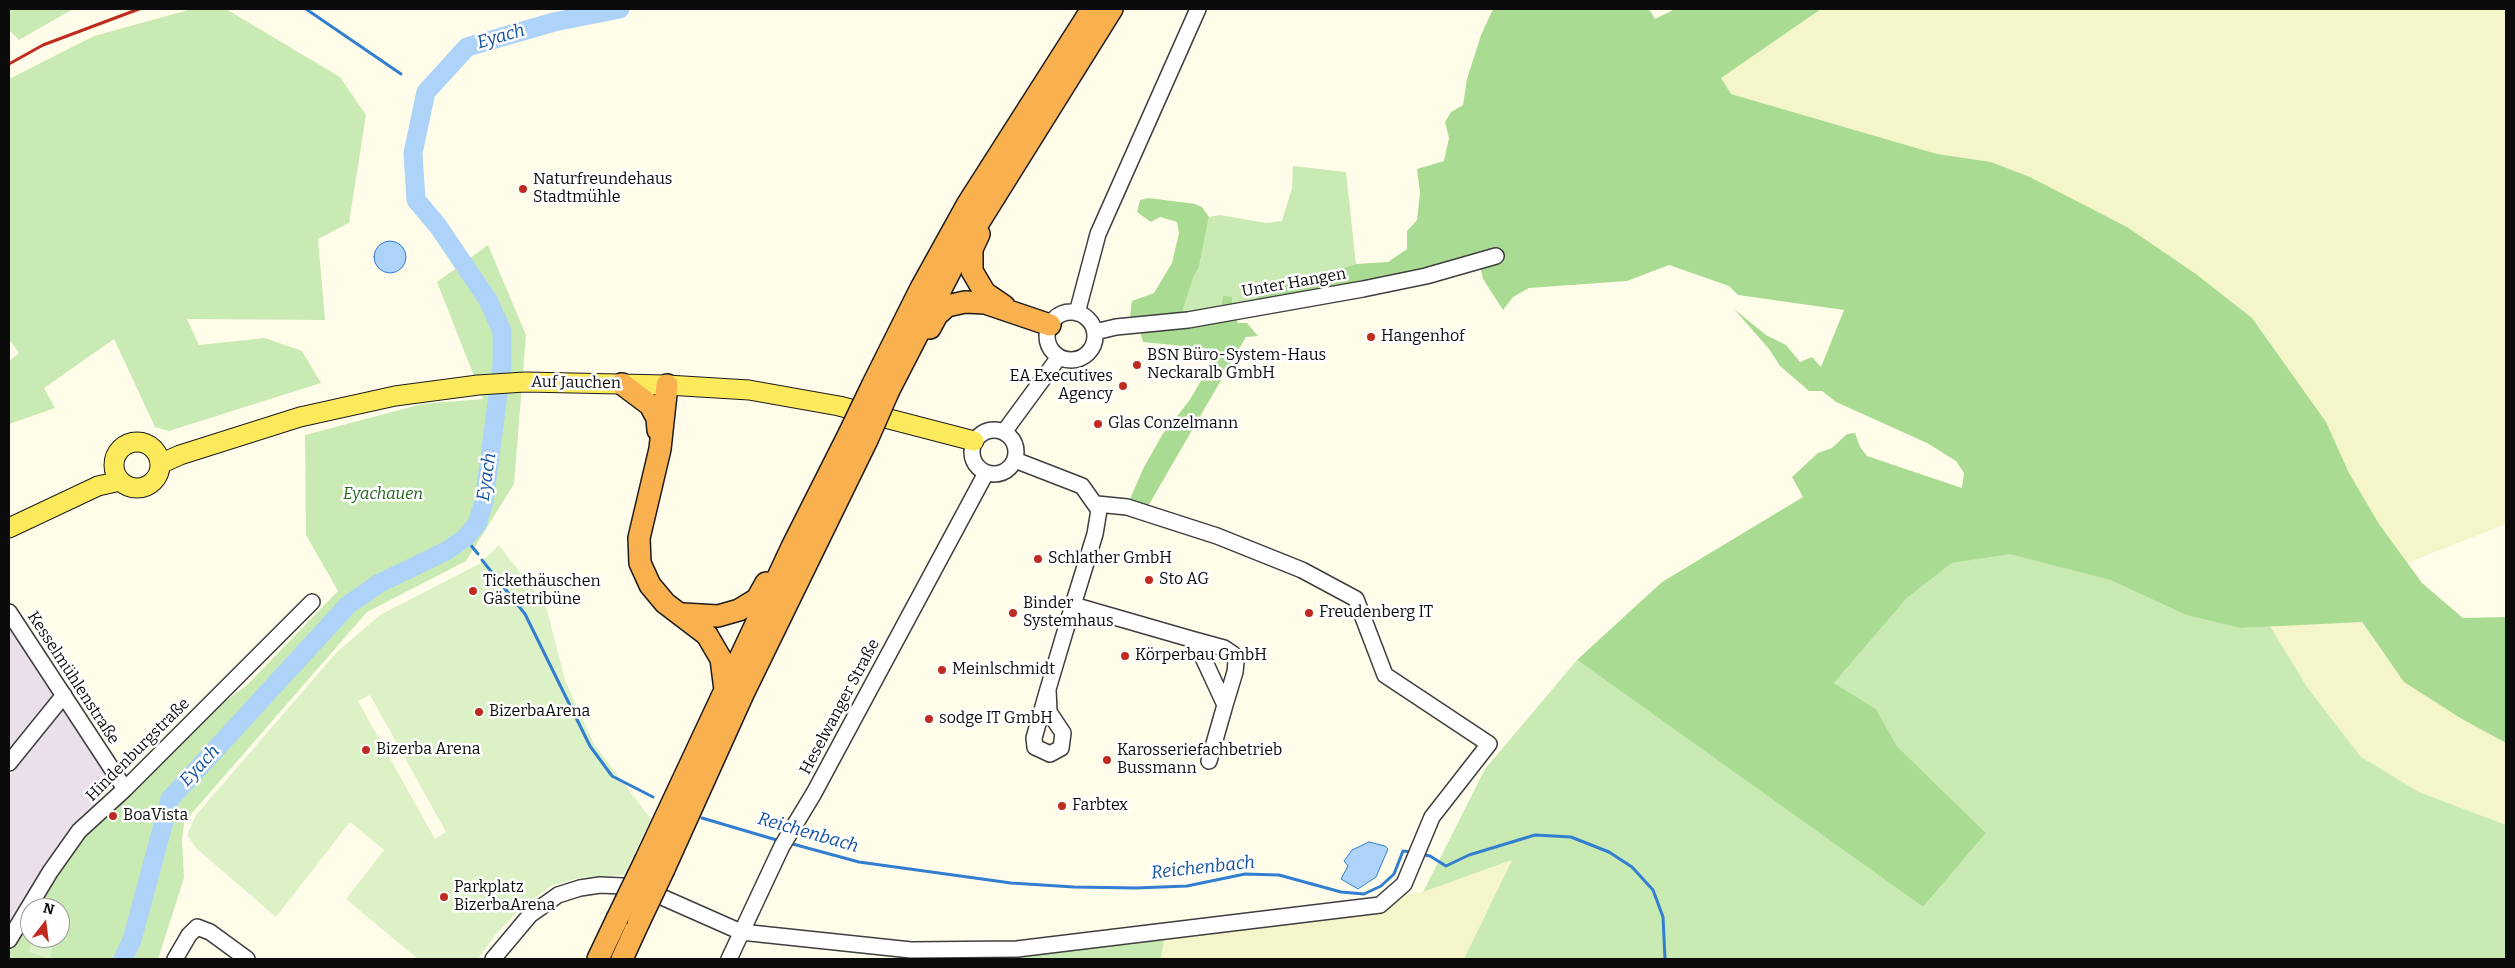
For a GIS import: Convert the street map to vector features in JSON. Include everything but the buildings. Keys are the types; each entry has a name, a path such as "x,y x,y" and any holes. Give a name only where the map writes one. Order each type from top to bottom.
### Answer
{"highway":[{"path":"598,959 617,919 655,864 743,694 881,387 921,288 967,205 1092,9"},
{"path":"900,368 959,254 1112,9"},
{"path":"998,191 972,249 972,271 985,293 1013,312"},
{"path":"881,387 916,353 937,315 947,306 964,302 985,303 1050,325"},
{"path":"622,384 650,405 657,418 660,449"},
{"path":"666,385 660,449 639,538 640,563 650,585 660,597 707,635 721,658 725,690"},
{"path":"622,959 638,924 655,864 725,690 792,547 858,437"},
{"path":"683,614 718,616 740,610 756,599 776,565 792,547"}],"main road":[{"name":"Auf Jauchen","path":"158,457 180,455 300,417 395,396 478,385 525,382 666,385 749,390 840,406 974,441"},
{"path":"131,442 144,443 158,457 154,481 144,487 131,488 117,476 116,455 125,445 131,442"},
{"path":"9,528 117,476"}],"street":[{"path":"1077,313 1098,234 1198,9"},
{"name":"Unter Hangen","path":"1095,332 1116,327 1188,320 1363,289 1426,276 1496,256"},
{"path":"1077,313 1088,320 1095,332 1092,347 1082,358 1066,360 1053,352 1047,339 1050,325 1061,314 1077,313"},
{"path":"1004,432 1059,357"},
{"path":"988,430 1004,432 1014,443 1015,460 1009,469 1002,473 986,473 973,461 971,451 974,441 988,430"},
{"path":"1015,460 1082,486 1097,504 1099,510 1095,534 1048,689"},
{"name":"Heselwanger Straße","path":"729,959 792,827 814,792 986,473"},
{"path":"493,959 530,915 558,895 580,888 600,885 646,890 741,932 911,950 1017,949 1380,905 1404,884 1415,853 1432,817 1489,744 1385,675 1356,599 1302,570 1216,536 1127,507 1097,504"},
{"name":"Hindenburgstraße","path":"9,940 50,872 79,831 125,789 312,602"},
{"path":"1073,605 1224,648 1233,654 1236,662 1235,672 1209,761"},
{"name":"Kesselmühlenstraße","path":"9,612 125,789"},
{"path":"1190,639 1199,649 1225,705"},
{"path":"9,763 64,695"},
{"path":"175,959 196,927 210,932 247,959"}],"shaded area":[{"path":"9,627 54,696 9,751"},
{"path":"63,708 114,782 61,845 29,898 20,898 20,912 9,930 9,776"}],"green space":[{"path":"9,9 73,9 19,40 9,30"},
{"path":"192,9 226,9 340,77 366,115 349,223 318,239 325,320 187,319 199,345 265,338 302,351 321,383 169,431 155,427 114,339 44,388 55,408 9,424 9,361 19,353 9,339 9,79 94,36"},
{"path":"1493,9 1649,9 1655,19 1675,9 1821,9 1721,78 1731,94 1937,154 1991,162 2030,177 2127,227 2196,274 2252,318 2326,422 2349,473 2379,524 2422,583 2463,618 2506,617 2506,743 2462,719 2404,682 2362,622 2240,628 2186,615 2110,580 2010,554 1952,563 1907,598 1834,683 1876,709 1897,746 1986,833 1923,907 1577,660 1662,582 1803,497 1792,477 1818,453 1832,448 1847,434 1855,433 1860,447 1867,456 1962,488 1964,473 1956,461 1927,443 1836,402 1822,391 1809,391 1780,366 1769,349 1734,309 1766,335 1786,345 1800,362 1812,357 1821,367 1844,310 1738,295 1729,286 1669,265 1627,281 1529,288 1513,297 1503,310 1483,279 1480,266 1255,306 1261,288 1298,282 1356,264 1388,262 1407,249 1407,231 1417,220 1420,193 1417,169 1444,161 1449,138 1445,122 1451,112 1463,105 1467,79 1481,35"},
{"path":"1821,9 2506,9 2506,524 2407,563 2379,524 2349,473 2326,422 2252,318 2196,274 2127,227 2030,177 1991,162 1937,154 1731,94 1721,78"},
{"path":"1293,166 1346,172 1356,264 1298,282 1261,287 1255,306 1233,311 1223,296 1221,308 1198,310 1180,316 1193,278 1199,267 1209,217 1220,215 1266,223 1282,221 1292,188"},
{"path":"1149,198 1195,204 1202,207 1209,217 1199,267 1193,278 1181,315 1198,310 1221,308 1223,296 1232,297 1232,308 1238,323 1247,323 1258,336 1246,337 1147,508 1131,507 1130,499 1143,469 1162,435 1189,401 1205,374 1220,354 1203,348 1143,342 1137,320 1130,316 1132,301 1154,293 1172,263 1179,233 1177,222 1160,217 1151,222 1137,212 1140,200"},
{"name":"Eyachauen","path":"488,245 526,335 514,484 466,561 367,612 193,812 184,824 182,840 184,878 158,959 9,959 9,952 20,932 20,948 70,948 70,898 41,898 82,834 200,720 247,685 338,591 306,535 305,435 422,404 483,399 437,282"},
{"path":"499,545 546,606 565,680 594,744 651,819 624,875 582,877 551,886 522,907 496,934 478,959 418,959 346,899 384,850 350,822 276,917 197,849 187,835 196,815 336,653 380,615 479,564","holes":["370,695 446,832 435,839 358,701"]},
{"path":"2009,553 2110,580 2186,615 2240,628 2270,626 2307,687 2361,757 2419,792 2506,825 2506,959 1464,959 1512,860 1423,892 1485,769 1577,660 1923,907 1986,833 1897,746 1876,709 1834,683 1907,598 1952,563"},
{"path":"2362,622 2384,655 2462,719 2506,743 2506,825 2419,792 2361,757 2307,687 2270,626"},
{"path":"1512,860 1464,959 1161,959 1165,932 1423,892"},
{"path":"1165,932 1161,959 1018,959 1022,952"},
{"path":"30,948 52,948 50,959 29,952"}],"water":[{"path":"390,241 402,245 406,257 402,269 390,273 378,269 374,257 378,245"},
{"path":"1369,842 1385,846 1388,849 1376,877 1358,889 1341,879 1348,866 1344,861 1352,850"}],"waterway":[{"path":"306,9 401,74"},
{"name":"Eyach","path":"123,959 132,940 170,799 348,605 378,584 446,551 465,538 477,524 484,502 502,364 502,331 488,300 438,226 416,200 413,153 426,92 467,47 554,22 620,9"},
{"name":"Reichenbach","path":"465,538 478,554"},
{"name":"Reichenbach","path":"482,560 525,614 590,746 612,776 653,797"},
{"name":"Reichenbach","path":"702,818 780,841"},
{"name":"Reichenbach","path":"1420,854 1430,856 1446,866 1469,855 1535,835 1571,837 1609,852 1632,867 1653,890 1663,917 1665,959"},
{"name":"Reichenbach","path":"789,843 859,862 1011,883 1136,888 1187,886 1245,874 1279,875 1341,892 1364,894 1381,886 1394,874 1403,851 1412,852"}],"railway":[{"path":"9,64 43,45 139,9"}],"place":[{"name":"Naturfreundehaus Stadtmühle","path":"523,189"},
{"name":"Hangenhof","path":"1371,337"},
{"name":"BSN Büro-System-Haus Neckaralb GmbH","path":"1137,365"},
{"name":"EA Executives Agency","path":"1123,386"},
{"name":"Glas Conzelmann","path":"1098,424"},
{"name":"Schlather GmbH","path":"1038,559"},
{"name":"Sto AG","path":"1149,580"},
{"name":"Tickethäuschen Gästetribüne","path":"473,591"},
{"name":"Binder Systemhaus","path":"1013,613"},
{"name":"Freudenberg IT","path":"1309,613"},
{"name":"Körperbau GmbH","path":"1125,656"},
{"name":"Meinlschmidt","path":"942,670"},
{"name":"BizerbaArena","path":"479,712"},
{"name":"sodge IT GmbH","path":"929,719"},
{"name":"Bizerba Arena","path":"366,750"},
{"name":"Karosseriefachbetrieb Bussmann","path":"1107,760"},
{"name":"Farbtex","path":"1062,806"},
{"name":"BoaVista","path":"113,816"},
{"name":"Parkplatz BizerbaArena","path":"444,897"}]}
